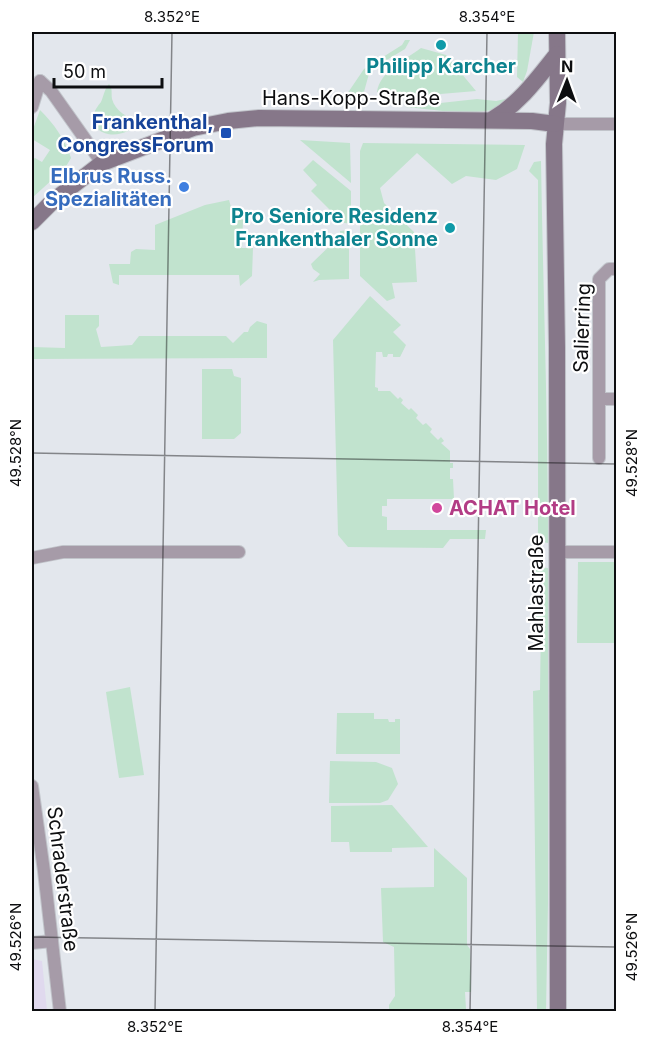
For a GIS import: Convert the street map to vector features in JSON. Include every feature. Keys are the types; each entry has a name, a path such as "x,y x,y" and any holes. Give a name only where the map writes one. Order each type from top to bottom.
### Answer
{"street":[{"name":"Mahlastraße","path":"557,32 558,103 555,124 554,209 558,1011"},
{"path":"492,120 522,98 557,54"},
{"path":"32,106 36,82 56,98 102,163"},
{"name":"Hans-Kopp-Straße","path":"32,222 53,201 102,163 193,128 228,121 270,118 532,120 555,124"},
{"path":"555,124 616,124"},
{"name":"Salierring","path":"600,458 599,279 609,269 616,269"},
{"name":"Salierring","path":"600,399 616,399"},
{"path":"32,558 63,552 239,552"},
{"path":"557,552 616,552"},
{"name":"Schraderstraße","path":"32,786 60,1011"},
{"path":"32,943 52,941"}],"shaded area":[{"path":"32,959 42,961 47,1011 32,1011"}],"green space":[{"path":"518,32 534,32 523,82 517,77"},
{"path":"405,40 410,40 405,49 370,70 362,99 342,99 342,94 347,94 364,69 402,45"},
{"path":"421,48 446,55 476,91 381,99 381,93 377,92 383,78 394,67"},
{"path":"109,84 116,107 126,116 139,121 127,132 104,133 94,123 94,112"},
{"path":"514,97 498,108 477,112 404,107 477,99 496,101"},
{"path":"40,110 66,144 71,158 65,168 32,198 32,160 35,158 42,162 50,150 32,139 32,132"},
{"path":"300,140 350,143 351,183"},
{"path":"363,143 525,145 517,169 496,180 466,176 452,184 417,153 380,188 384,203 414,232 417,282 392,283 395,298 387,301 360,276 360,151"},
{"path":"313,160 351,191 351,224 339,222 339,219 311,191 317,185 303,170"},
{"path":"541,161 548,543 538,541 538,180 529,171 534,162"},
{"path":"229,200 233,214 243,220 242,248 253,248 252,276 240,286 239,275 119,275 119,285 113,283 109,264 130,264 131,252 136,249 155,250 155,225 205,205"},
{"path":"349,230 349,279 313,282 320,274 313,269 311,264 340,236 340,231"},
{"path":"370,296 401,325 393,332 406,345 400,357 388,354 387,357 383,357 382,352 376,352 375,387 378,391 390,391 398,399 400,397 403,400 401,403 418,415 416,418 423,425 426,423 432,429 430,432 438,440 441,437 444,441 441,443 450,451 450,463 453,463 453,468 450,468 450,479 453,479 454,499 387,499 387,506 382,506 382,516 387,517 387,530 486,530 485,539 450,539 443,548 348,547 338,535 333,340"},
{"path":"65,315 99,315 99,326 96,329 101,347 132,345 139,336 226,336 233,343 244,332 248,332 257,321 267,324 267,358 32,359 32,347 65,348"},
{"path":"202,369 232,369 234,376 241,378 241,433 234,439 202,439"},
{"path":"578,562 616,562 615,643 577,643"},
{"path":"535,567 548,568 546,1012 537,1011 533,691 540,690 541,622 534,621"},
{"path":"130,687 144,775 119,778 106,692"},
{"path":"337,713 374,713 374,719 388,719 389,722 400,719 400,754 336,754"},
{"path":"330,761 376,762 392,768 398,784 388,800 380,803 329,803"},
{"path":"392,805 428,847 392,848 392,852 350,852 349,842 331,842 331,806"},
{"path":"434,848 467,878 467,945 470,949 471,992 465,992 466,1009 472,1009 472,1011 389,1011 389,1005 395,996 394,947 383,942 381,888 434,887"}],"place":[{"name":"Philipp Karcher","path":"441,45"},
{"name":"Frankenthal, CongressForum","path":"226,133"},
{"name":"Elbrus Russ. Spezialitäten","path":"184,187"},
{"name":"Pro Seniore Residenz Frankenthaler Sonne","path":"450,228"},
{"name":"ACHAT Hotel","path":"437,508"}]}
